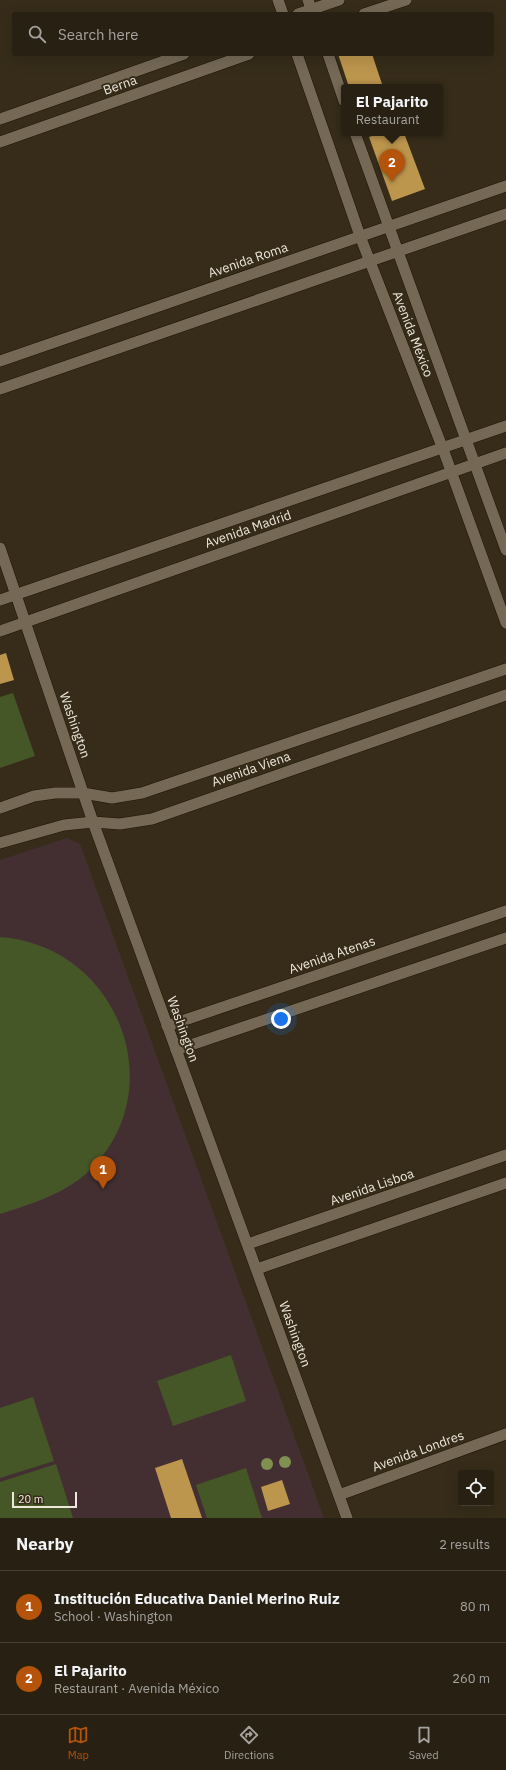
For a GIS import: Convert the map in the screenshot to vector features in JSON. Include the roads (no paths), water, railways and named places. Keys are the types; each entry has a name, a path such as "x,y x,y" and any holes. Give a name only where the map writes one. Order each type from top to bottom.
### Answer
{"street":[{"path":"278,0 282,12"},
{"path":"310,8 339,0"},
{"path":"370,12 406,0"},
{"name":"Berna","path":"0,119 178,56"},
{"name":"Berna","path":"0,142 243,56"},
{"name":"Avenida México","path":"299,56 360,236 443,449 450,473 506,623"},
{"path":"329,56 341,92"},
{"name":"Avenida México","path":"356,136 473,464 506,550"},
{"name":"Avenida Roma","path":"0,361 506,186"},
{"path":"0,389 506,214"},
{"name":"Avenida Madrid","path":"0,600 443,449 506,426"},
{"name":"Avenida Madrid","path":"0,631 506,453"},
{"name":"Washington","path":"0,548 83,793 347,1518"},
{"name":"Avenida Viena","path":"0,808 34,796 55,793 83,793 112,798 142,793 506,669"},
{"name":"Avenida Viena","path":"0,843 64,824 94,822 120,824 152,819 506,695"},
{"name":"Avenida Atenas","path":"167,1026 506,911"},
{"path":"176,1050 506,938"},
{"name":"Avenida Lisboa","path":"248,1244 506,1155"},
{"path":"257,1269 506,1184"},
{"name":"Avenida Londres","path":"339,1495 506,1434"}],"place":[{"name":"El Pajarito","path":"392,182"},
{"name":"Institución Educativa Daniel Merino Ruiz","path":"103,1189"}]}
